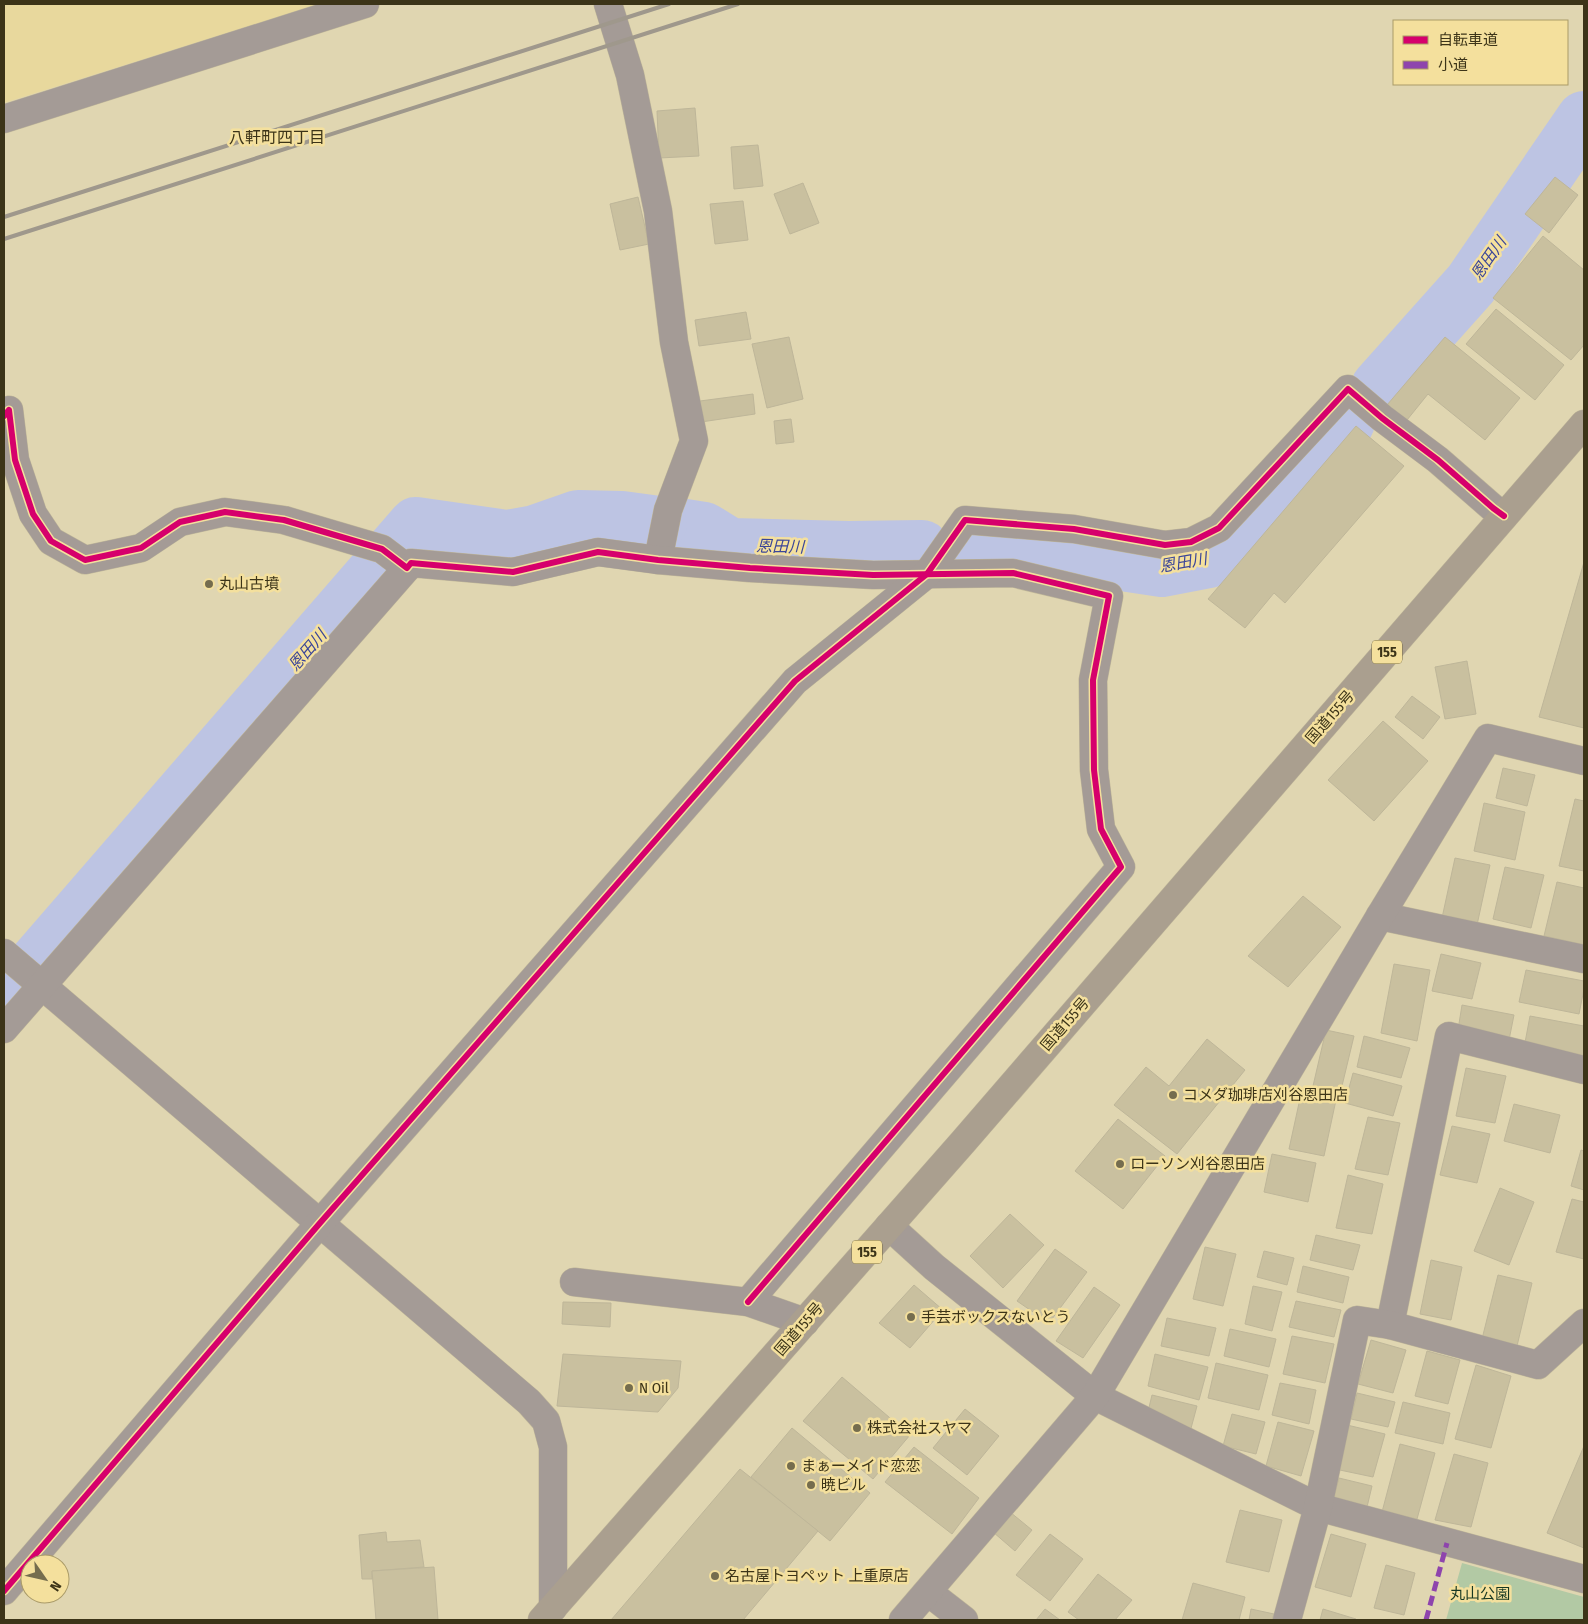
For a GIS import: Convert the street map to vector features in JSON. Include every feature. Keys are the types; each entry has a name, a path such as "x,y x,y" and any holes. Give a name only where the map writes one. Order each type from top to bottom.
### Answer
{"highway":[{"name":"国道155号","path":"547,1614 889,1226 1584,424"}],"street":[{"path":"4,119 365,4"},
{"path":"608,4 630,75 658,211 674,342 694,440 668,510 658,560"},
{"path":"4,1591 320,1223 795,681 927,574 965,520 1074,529 1165,545 1191,542 1219,528 1348,389 1382,418 1438,460 1504,516"},
{"path":"4,416 9,410 15,460 33,514 51,541 85,560 141,548 180,522 225,512 284,520 397,560 411,563 512,572 598,552 658,560 750,568 873,575 1012,573 1109,596 1093,680 1094,770 1101,829 1121,867 748,1302"},
{"path":"4,1029 397,560"},
{"path":"903,1620 1095,1396 1488,738 1584,761"},
{"path":"1380,916 1584,959"},
{"path":"4,953 530,1402 546,1421 553,1447 547,1614"},
{"path":"1390,1325 1448,1036 1584,1070"},
{"path":"889,1226 934,1267 1095,1396 1318,1508 1584,1579"},
{"path":"574,1282 748,1302 805,1322"},
{"path":"1287,1620 1318,1508 1358,1320 1390,1325 1538,1365 1584,1323"},
{"path":"928,1592 964,1620"}],"shaded area":[{"path":"4,4 319,4 4,103"}],"green space":[{"name":"丸山公園","path":"1462,1563 1584,1597 1584,1620 1446,1620"}],"building":[{"path":"695,108 699,156 659,158 657,111"},
{"path":"758,145 763,186 734,189 731,147"},
{"path":"1555,177 1578,195 1549,233 1525,214"},
{"path":"803,183 819,223 790,234 774,194"},
{"path":"638,197 649,244 620,250 610,204"},
{"path":"743,201 748,240 715,244 710,204"},
{"path":"1543,236 1584,270 1584,345 1571,360 1493,298"},
{"path":"1496,309 1564,365 1535,400 1466,344"},
{"path":"746,312 751,339 699,346 695,320"},
{"path":"789,337 803,399 767,408 752,344"},
{"path":"1445,337 1520,398 1485,440 1428,394 1407,420 1387,405"},
{"path":"753,394 755,414 701,422 700,401"},
{"path":"791,419 794,442 776,444 774,421"},
{"path":"1356,426 1404,466 1285,603 1274,593 1245,628 1208,599"},
{"path":"1584,562 1584,728 1539,717"},
{"path":"1467,661 1476,714 1445,719 1435,667"},
{"path":"1412,696 1440,717 1423,739 1395,717"},
{"path":"1383,721 1428,761 1374,821 1328,780"},
{"path":"1503,768 1535,775 1527,806 1496,798"},
{"path":"1575,799 1584,801 1584,871 1559,866"},
{"path":"1484,803 1525,812 1515,860 1474,851"},
{"path":"1455,858 1490,865 1477,925 1442,918"},
{"path":"1505,867 1544,875 1531,928 1493,919"},
{"path":"1557,882 1584,888 1584,945 1544,936"},
{"path":"1303,896 1341,927 1288,987 1248,956"},
{"path":"1441,954 1481,963 1472,999 1432,991"},
{"path":"1394,964 1430,970 1417,1041 1381,1033"},
{"path":"1526,970 1584,981 1579,1014 1519,1002"},
{"path":"1462,1005 1514,1015 1508,1045 1457,1036"},
{"path":"1530,1016 1584,1026 1584,1060 1524,1048"},
{"path":"1326,1030 1354,1036 1341,1090 1313,1086"},
{"path":"1364,1036 1410,1048 1401,1078 1357,1067"},
{"name":"コメダ珈琲店刈谷恩田店","path":"1207,1039 1245,1070 1177,1154 1114,1105 1146,1067 1169,1086"},
{"path":"1466,1068 1506,1076 1495,1123 1456,1116"},
{"path":"1353,1073 1402,1086 1393,1116 1345,1103"},
{"path":"1301,1094 1336,1100 1324,1156 1289,1149"},
{"path":"1514,1104 1560,1115 1550,1153 1504,1141"},
{"path":"1368,1117 1400,1123 1388,1175 1355,1169"},
{"name":"ローソン刈谷恩田店","path":"1118,1119 1165,1156 1123,1209 1075,1171"},
{"path":"1452,1126 1490,1134 1477,1183 1440,1175"},
{"path":"1581,1150 1584,1151 1584,1190 1571,1186"},
{"path":"1272,1154 1316,1163 1308,1202 1264,1192"},
{"path":"1348,1175 1383,1184 1372,1234 1336,1228"},
{"path":"1500,1188 1534,1202 1509,1265 1474,1251"},
{"path":"1572,1199 1584,1202 1584,1259 1556,1252"},
{"path":"1010,1214 1044,1245 1003,1288 970,1256"},
{"path":"1316,1235 1360,1245 1353,1270 1310,1260"},
{"path":"1205,1247 1236,1254 1223,1306 1193,1299"},
{"path":"1055,1249 1087,1272 1049,1323 1017,1301"},
{"path":"1264,1251 1294,1258 1287,1285 1257,1277"},
{"path":"1431,1260 1462,1267 1451,1320 1420,1314"},
{"path":"1303,1266 1349,1277 1343,1303 1297,1292"},
{"path":"1498,1275 1532,1283 1517,1346 1482,1339"},
{"name":"手芸ボックスないとう","path":"914,1285 943,1310 910,1348 879,1323"},
{"path":"1253,1286 1282,1292 1272,1331 1245,1324"},
{"path":"1094,1287 1120,1305 1083,1358 1056,1341"},
{"path":"1296,1301 1341,1310 1334,1337 1289,1327"},
{"path":"563,1302 611,1303 610,1327 562,1324"},
{"path":"1167,1318 1216,1328 1209,1356 1161,1346"},
{"path":"1230,1329 1276,1339 1269,1367 1224,1356"},
{"path":"1292,1336 1334,1344 1325,1383 1283,1374"},
{"path":"1371,1340 1406,1350 1393,1393 1358,1384"},
{"path":"1427,1351 1460,1360 1448,1404 1415,1396"},
{"path":"563,1354 681,1361 678,1388 658,1412 557,1406"},
{"path":"1155,1354 1208,1367 1199,1400 1148,1386"},
{"path":"1216,1363 1268,1375 1259,1410 1208,1398"},
{"path":"1476,1365 1511,1376 1491,1448 1455,1439"},
{"name":"株式会社スヤマ","path":"842,1377 910,1435 873,1479 803,1421"},
{"path":"1280,1383 1316,1390 1309,1424 1272,1415"},
{"path":"1357,1393 1395,1402 1388,1427 1351,1419"},
{"path":"1152,1395 1197,1406 1190,1432 1146,1420"},
{"path":"1403,1402 1450,1413 1443,1444 1395,1433"},
{"path":"965,1409 999,1436 967,1475 933,1448"},
{"path":"1232,1414 1265,1422 1256,1454 1223,1446"},
{"path":"1278,1422 1314,1431 1301,1476 1266,1466"},
{"path":"1347,1425 1385,1434 1373,1477 1335,1469"},
{"name":"暁ビル","path":"792,1428 870,1493 830,1541 751,1477"},
{"path":"1400,1444 1435,1453 1417,1519 1382,1512"},
{"path":"1584,1446 1584,1548 1547,1533"},
{"path":"914,1447 979,1498 952,1534 885,1482"},
{"path":"1454,1454 1488,1463 1471,1527 1435,1520"},
{"name":"名古屋トヨペット 上重原店","path":"740,1469 818,1531 743,1620 611,1620"},
{"path":"1339,1478 1372,1486 1367,1507 1333,1499"},
{"path":"1240,1510 1282,1520 1269,1572 1226,1562"},
{"path":"1010,1512 1032,1530 1015,1551 993,1532"},
{"path":"386,1532 387,1542 420,1540 424,1567 372,1571 372,1579 362,1579 359,1535"},
{"path":"1050,1534 1083,1559 1050,1601 1016,1575"},
{"path":"1331,1534 1366,1544 1351,1597 1315,1587"},
{"path":"1386,1565 1415,1573 1404,1615 1374,1608"},
{"path":"434,1567 438,1620 376,1620 372,1571"},
{"path":"1098,1574 1132,1600 1115,1620 1079,1620 1068,1612"},
{"path":"1193,1583 1245,1597 1239,1620 1182,1620"},
{"path":"1045,1609 1060,1620 1036,1620"},
{"path":"1251,1609 1274,1614 1272,1620 1249,1620"},
{"path":"1323,1609 1356,1619 1356,1620 1320,1620"}],"waterway":[{"name":"恩田川","path":"1379,387 1471,284 1584,119"},
{"name":"恩田川","path":"965,546 1032,543 1122,563 1162,569 1209,560 1232,546 1347,422"},
{"name":"恩田川","path":"37,962 416,525 507,538 535,533 578,518 622,519 659,524"},
{"name":"恩田川","path":"672,525 704,530 730,546 848,549 922,548"},
{"name":"恩田川","path":"4,1001 20,983"}],"railway":[{"path":"4,217 669,4"},
{"path":"4,239 738,4"}],"marked path":[{"path":"1426,1620 1447,1543"}],"cycle path":[{"path":"4,1591 320,1223 795,681 927,574 965,520 1074,529 1165,545 1191,542 1219,528 1348,389 1382,418 1438,460 1504,516"},
{"path":"4,416 9,410 15,460 33,514 51,541 85,560 141,548 180,522 225,512 284,520 382,549 407,568 411,563 513,572 598,552 658,560 750,568 873,575 1013,573 1109,596 1093,680 1094,770 1101,829 1121,867 748,1302"}],"place":[{"name":"丸山古墳","path":"209,584"},
{"name":"コメダ珈琲店刈谷恩田店","path":"1173,1095"},
{"name":"ローソン刈谷恩田店","path":"1120,1164"},
{"name":"手芸ボックスないとう","path":"911,1317"},
{"name":"N Oil","path":"629,1388"},
{"name":"株式会社スヤマ","path":"857,1428"},
{"name":"まぁーメイド恋恋","path":"791,1466"},
{"name":"暁ビル","path":"811,1485"},
{"name":"名古屋トヨペット 上重原店","path":"715,1576"}],"district":[{"name":"八軒町四丁目","path":"277,137"}]}
